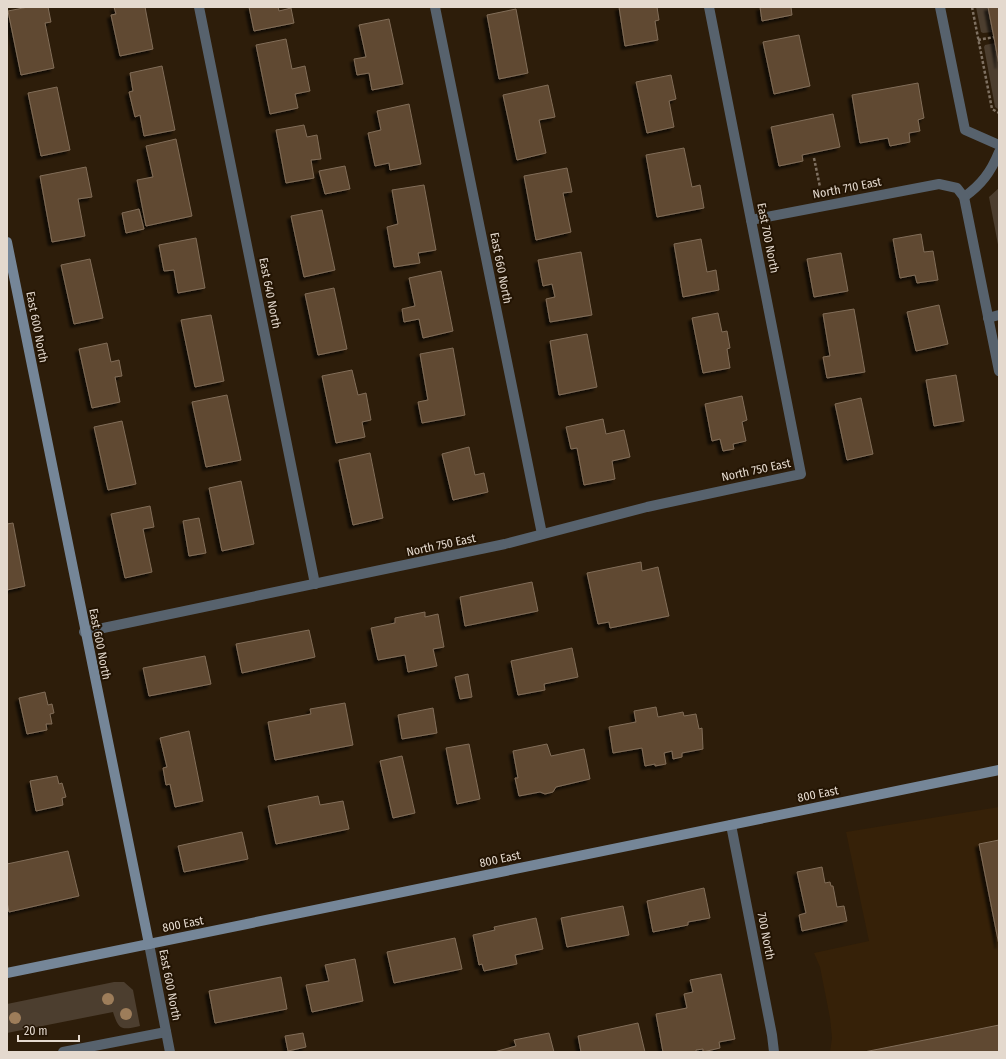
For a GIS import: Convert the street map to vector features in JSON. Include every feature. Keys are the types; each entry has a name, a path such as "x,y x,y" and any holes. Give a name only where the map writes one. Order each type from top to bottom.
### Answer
{"main road":[{"name":"East 600 North","path":"7,242 84,632 149,944"},
{"name":"800 East","path":"7,973 999,770"}],"street":[{"name":"East 640 North","path":"199,7 315,584"},
{"name":"East 660 North","path":"435,7 542,534"},
{"name":"East 700 North","path":"709,7 801,474"},
{"path":"940,7 965,130 999,146"},
{"path":"999,152 993,167 979,186 964,197 999,371"},
{"name":"North 710 East","path":"751,220 939,184 957,188 964,197"},
{"path":"988,318 999,316"},
{"name":"North 750 East","path":"84,632 506,544 647,507 801,474"},
{"name":"700 North","path":"731,825 771,1028 774,1052"},
{"name":"East 600 North","path":"149,944 170,1052"},
{"path":"64,1052 166,1032"}],"path":[{"path":"972,7 992,109 999,114"},
{"path":"978,40 994,37"},
{"path":"814,158 820,187"}],"shaded area":[{"path":"976,7 988,7 993,32 981,32"},
{"path":"995,43 999,65 998,109 995,107 984,47 985,45"},
{"path":"999,188 999,250 989,197"},
{"path":"999,807 999,1052 830,1052 832,1038 830,1018 820,967 814,953 869,941 846,832"},
{"path":"114,982 124,982 133,990 140,1026 122,1028 117,1023 113,1012 7,1033 7,1004"}],"building":[{"path":"28,7 48,7 51,22 45,23 54,68 21,75 8,11"},
{"path":"114,7 145,7 153,49 120,56 111,15 116,14"},
{"path":"249,7 278,7 279,11 291,8 294,23 254,31"},
{"path":"619,7 657,7 659,20 655,21 658,40 625,46"},
{"path":"760,7 791,7 792,15 762,21"},
{"path":"988,7 999,7 999,65 995,43"},
{"path":"516,9 528,73 499,79 487,15"},
{"path":"389,19 403,84 372,90 369,73 357,75 354,59 366,57 359,25"},
{"path":"799,35 810,86 774,94 763,42"},
{"path":"286,39 292,69 305,66 310,91 295,94 298,108 270,114 256,45"},
{"path":"162,66 175,130 144,136 140,115 135,117 129,92 133,91 130,73"},
{"path":"671,75 676,99 669,101 674,127 647,133 636,82"},
{"path":"918,83 924,118 918,120 920,131 909,133 910,142 890,146 888,138 860,143 852,95"},
{"path":"548,85 555,117 539,120 546,153 517,160 503,95"},
{"path":"57,87 70,150 41,156 28,93"},
{"path":"409,104 421,164 390,170 389,163 375,166 368,133 381,130 377,111"},
{"path":"833,114 840,147 802,155 803,161 779,166 771,127"},
{"path":"304,125 307,137 317,135 321,159 311,160 314,178 286,183 276,130"},
{"path":"176,139 192,216 146,226 137,180 153,177 146,146"},
{"path":"684,148 692,187 700,185 704,208 657,217 646,155"},
{"path":"345,166 350,189 325,194 319,171"},
{"path":"86,167 92,197 78,199 85,236 52,242 40,176"},
{"path":"567,168 572,192 563,193 571,232 536,240 524,176"},
{"path":"424,185 436,250 418,253 420,263 394,267 387,227 398,224 392,190"},
{"path":"139,209 144,229 126,233 122,213"},
{"path":"322,210 335,270 304,277 291,216"},
{"path":"921,234 924,252 933,251 938,280 917,283 915,275 900,278 893,239"},
{"path":"196,238 205,288 178,293 174,270 164,271 159,245"},
{"path":"701,239 707,272 716,270 719,290 683,297 674,244"},
{"path":"581,252 592,315 550,322 546,299 555,297 552,284 543,286 538,260"},
{"path":"841,253 848,291 814,297 807,259"},
{"path":"90,259 103,318 74,324 61,265"},
{"path":"441,271 453,331 423,338 419,319 404,322 402,309 415,306 409,278"},
{"path":"334,288 347,349 318,355 305,294"},
{"path":"939,305 948,344 916,351 907,312"},
{"path":"854,309 865,372 827,378 823,357 830,356 823,314"},
{"path":"718,313 722,332 727,331 730,348 727,349 730,368 703,373 692,318"},
{"path":"211,315 224,381 195,387 181,320"},
{"path":"587,334 597,387 559,395 550,341"},
{"path":"107,343 111,362 119,360 122,376 115,377 120,402 92,408 79,349"},
{"path":"453,348 465,415 422,423 418,402 428,400 420,354"},
{"path":"352,370 358,395 366,393 371,420 362,422 365,437 336,443 322,376"},
{"path":"956,375 964,421 934,426 926,380"},
{"path":"227,395 241,460 206,467 192,402"},
{"path":"742,396 747,420 742,422 746,441 733,444 734,449 723,451 720,439 712,441 705,404"},
{"path":"861,398 873,454 847,460 835,404"},
{"path":"603,419 606,434 624,430 630,457 612,461 615,479 584,485 577,448 571,449 566,427"},
{"path":"122,421 136,484 108,490 94,427"},
{"path":"469,447 475,475 484,473 488,492 453,500 442,454"},
{"path":"370,453 383,518 353,525 339,460"},
{"path":"241,481 254,544 222,551 209,488"},
{"path":"150,506 154,527 143,529 152,572 125,578 111,514"},
{"path":"199,518 206,553 189,556 183,521"},
{"path":"13,523 25,586 7,590 7,524"},
{"path":"641,562 642,571 658,567 669,616 610,628 609,622 598,624 587,573"},
{"path":"532,582 538,611 465,626 460,597"},
{"path":"425,612 425,617 438,614 444,647 433,649 437,666 408,672 405,655 378,660 371,628 395,623 395,618"},
{"path":"309,630 315,657 242,673 236,644"},
{"path":"572,648 578,677 544,684 545,690 518,695 511,661"},
{"path":"205,656 211,684 149,696 143,668"},
{"path":"468,674 472,697 460,699 455,677"},
{"path":"45,692 48,705 52,704 54,713 50,714 52,724 46,724 47,730 27,734 19,698"},
{"path":"345,703 353,745 275,760 268,722 311,714 310,709"},
{"path":"656,707 658,717 683,712 684,716 696,714 699,729 702,728 703,749 682,753 682,757 673,759 672,751 664,753 666,764 655,766 655,764 645,766 642,748 613,753 609,727 636,722 634,711"},
{"path":"433,708 437,733 402,739 398,715"},
{"path":"189,731 203,801 175,807 170,784 166,785 163,768 167,767 160,738"},
{"path":"469,744 480,799 457,804 446,748"},
{"path":"547,744 551,756 584,749 590,779 556,787 553,792 545,794 540,792 519,796 515,778 518,778 513,751"},
{"path":"402,756 415,813 393,818 380,761"},
{"path":"57,776 59,784 62,783 66,797 62,798 63,805 36,811 30,781"},
{"path":"318,796 320,805 343,801 349,829 276,844 268,806"},
{"path":"242,832 248,859 184,872 178,846"},
{"path":"999,840 999,945 979,844"},
{"path":"68,851 79,896 9,912 7,902 7,864"},
{"path":"822,867 825,883 830,882 831,886 833,886 837,907 844,906 847,921 802,931 799,915 806,913 797,872"},
{"path":"704,888 710,918 688,922 688,925 653,932 647,901"},
{"path":"623,906 629,935 567,947 561,918"},
{"path":"536,918 543,949 515,955 517,964 484,971 482,964 479,965 473,935 495,930 494,927"},
{"path":"455,938 462,969 394,983 387,952"},
{"path":"355,959 363,1001 312,1012 306,985 329,981 325,965"},
{"path":"721,974 735,1039 719,1042 720,1048 703,1052 703,1049 696,1050 696,1052 663,1052 656,1014 687,1008 684,994 693,992 690,980"},
{"path":"281,977 287,1009 215,1023 209,991"},
{"path":"638,1023 645,1052 581,1052 578,1036"},
{"path":"999,1025 999,1052 864,1052 950,1035"},
{"path":"303,1033 306,1047 288,1051 285,1036"},
{"path":"549,1033 554,1052 494,1052 516,1046 514,1040"}]}
